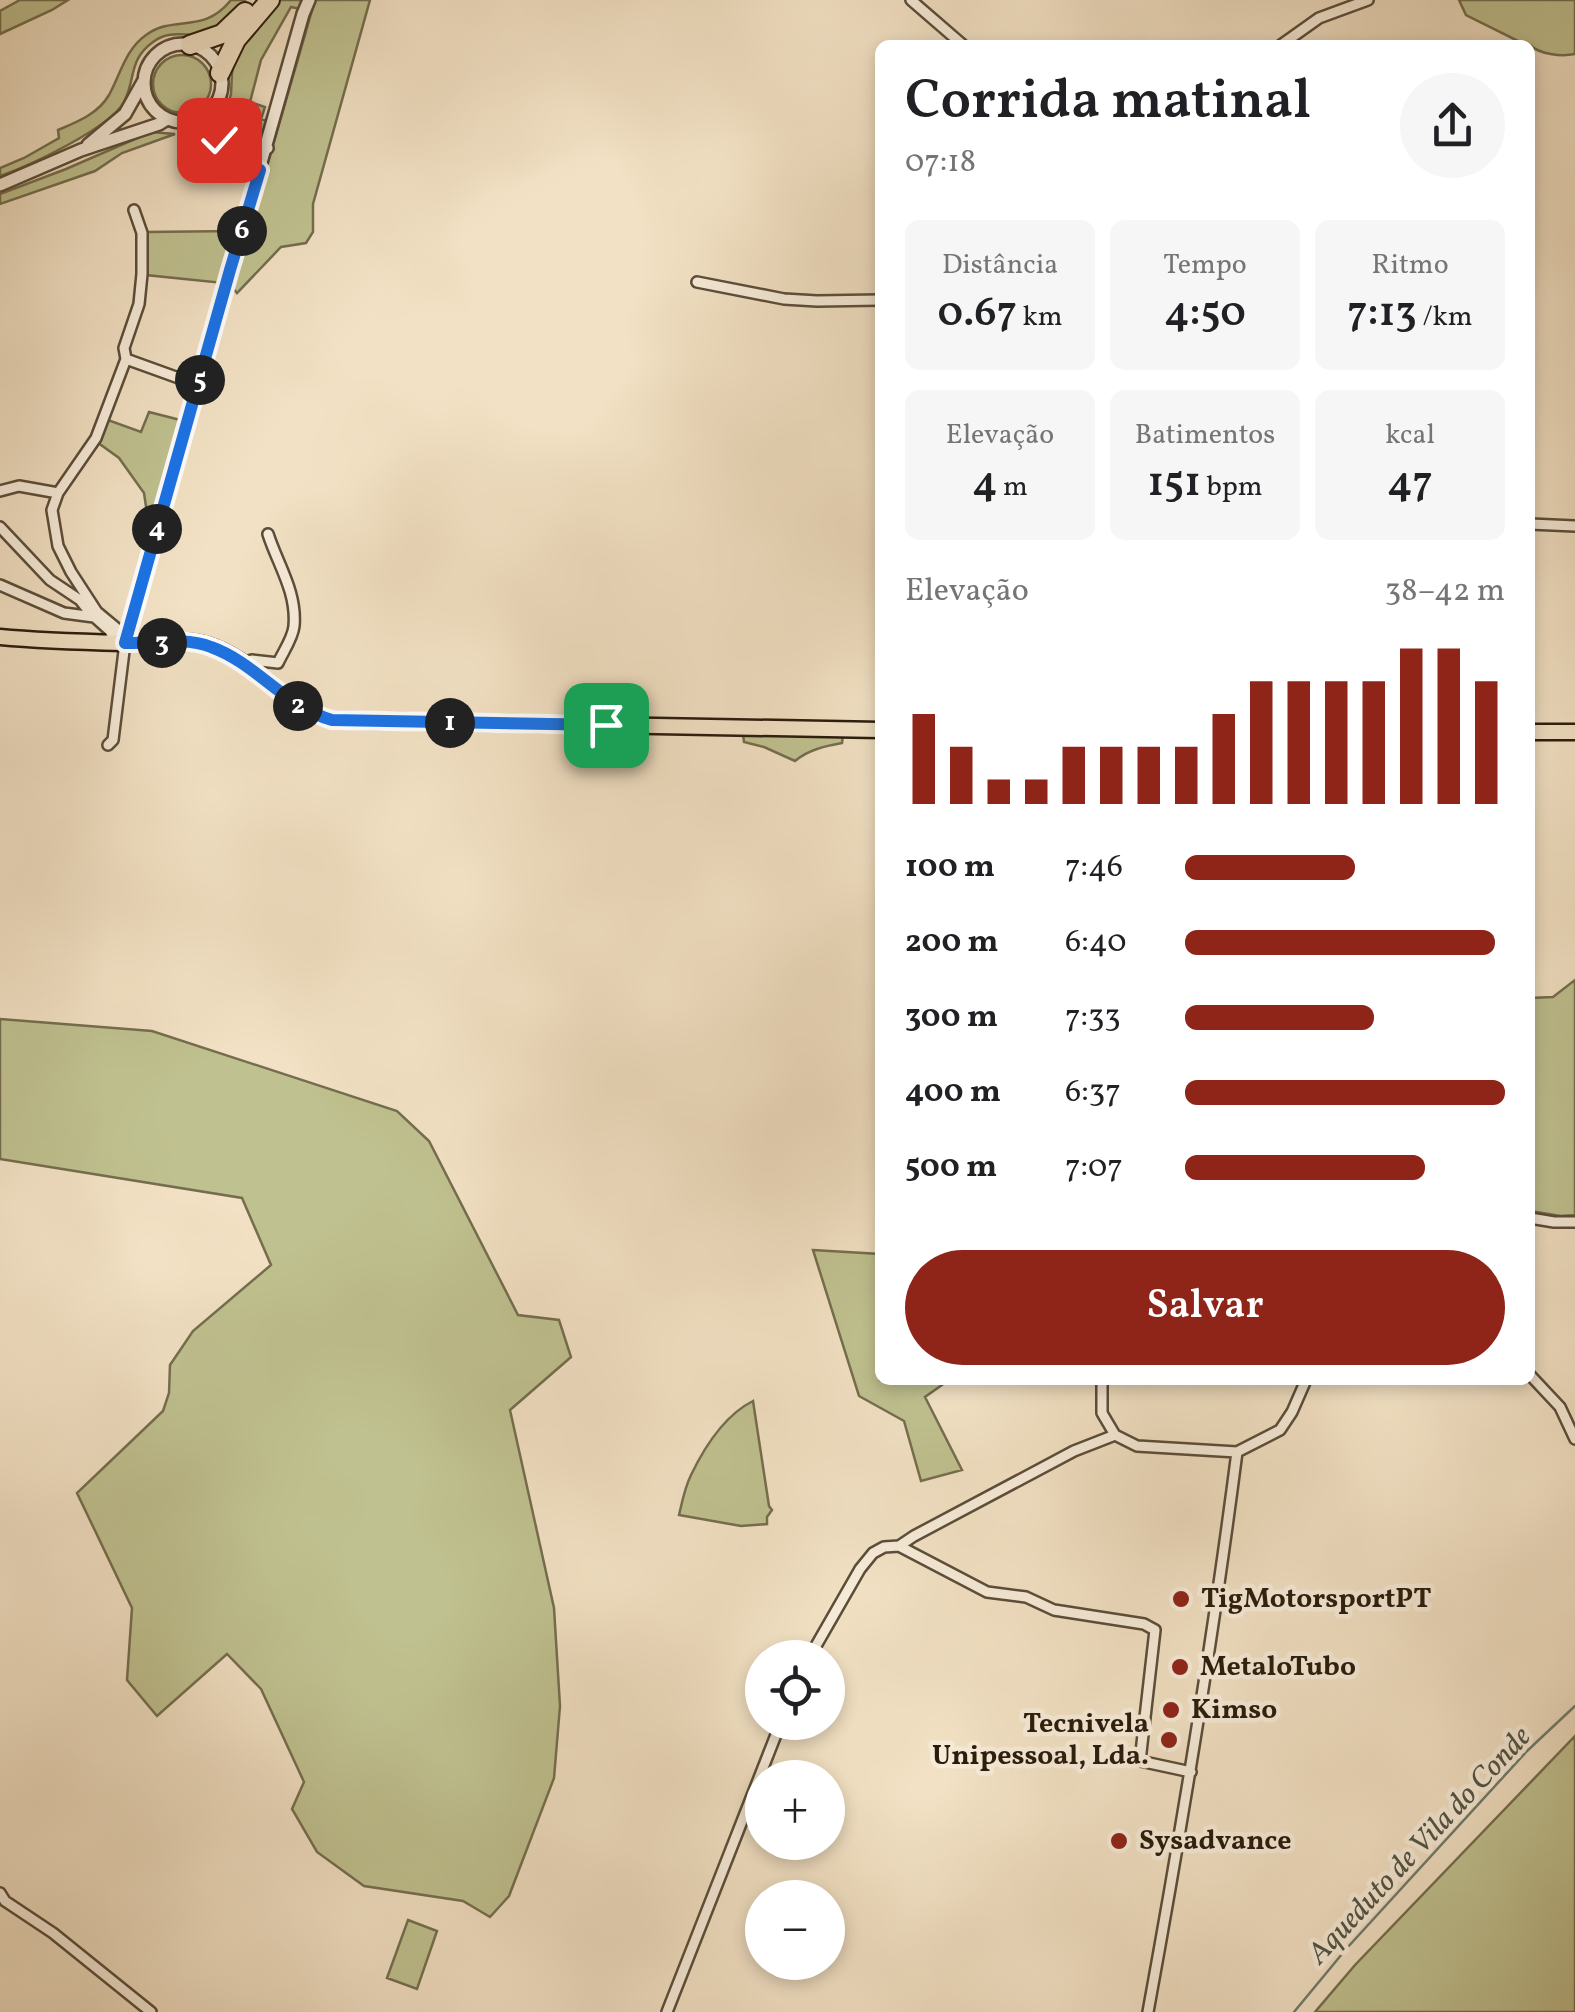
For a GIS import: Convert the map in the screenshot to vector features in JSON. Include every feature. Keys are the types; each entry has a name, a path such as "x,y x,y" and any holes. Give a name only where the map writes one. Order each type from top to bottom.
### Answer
{"highway":[{"path":"190,45 226,32 255,0"},
{"path":"220,72 236,40 270,0"}],"main road":[{"path":"0,637 208,645 242,664 297,706 332,720 875,730"},
{"path":"1535,732 1575,732"}],"street":[{"path":"108,745 113,740 122,641 310,0"},
{"path":"911,0 957,40"},
{"path":"1288,40 1319,18 1368,0"},
{"path":"189,122 210,111 216,102 221,88 220,72 209,54 190,45 168,47 158,52 146,70 145,93 150,104 166,118 189,122 214,135 260,170"},
{"path":"81,150 124,114 144,82"},
{"path":"216,102 230,135 242,144 267,148"},
{"path":"0,185 166,118"},
{"path":"122,641 97,612 61,554 52,510 58,492 96,438 126,359 124,348 139,304 142,274 142,233 134,210"},
{"path":"696,282 784,298 875,300"},
{"path":"126,359 198,385"},
{"path":"0,490 19,486 58,492"},
{"path":"1535,524 1575,526"},
{"path":"0,527 50,580 74,594 122,641"},
{"path":"242,664 252,660 278,663 294,628 290,582 268,534"},
{"path":"0,585 64,613 94,616"},
{"path":"1535,1219 1575,1222"},
{"path":"1535,1380 1560,1407 1575,1440"},
{"path":"1102,1385 1102,1413 1115,1435 1137,1446 1238,1452 1280,1430 1304,1385"},
{"path":"819,1640 873,1552 899,1546 1074,1451 1115,1435"},
{"path":"1148,2012 1190,1772 1238,1452"},
{"path":"899,1546 987,1592 1026,1597 1054,1610 1144,1624 1155,1630 1140,1761 1190,1772"},
{"path":"667,2012 774,1740"},
{"path":"0,1892 5,1901 53,1933 151,2012"}],"green space":[{"path":"20,0 68,0 0,34 0,11"},
{"path":"231,0 245,0 217,30 168,35 145,49 136,63 124,102 103,123 48,155 0,176 0,168 59,138 58,130 99,107 128,55 146,35 210,17"},
{"path":"279,0 303,0 300,9 291,7 261,60 250,102 265,107 261,119 269,121 256,137 236,137 224,117 235,59"},
{"path":"315,0 370,0 313,204 313,232 306,243 281,247 237,293 232,287"},
{"path":"1459,0 1575,0 1575,54 1539,51 1535,40 1516,40 1466,15"},
{"path":"182,55 202,64 211,84 202,104 182,113 162,104 153,84 162,64"},
{"path":"151,132 175,134 122,153 95,171 0,204 0,194"},
{"path":"237,231 223,283 146,275 146,232"},
{"path":"149,412 184,421 157,520 148,520 144,493 119,458 97,442 108,420 141,432"},
{"path":"743,734 843,735 842,743 817,749 795,761 744,742"},
{"path":"1575,980 1575,1215 1561,1216 1535,1212 1535,998 1553,997"},
{"path":"0,1019 152,1031 397,1111 429,1141 518,1315 559,1320 571,1357 510,1410 554,1608 560,1706 554,1778 509,1896 490,1917 463,1901 364,1886 317,1852 292,1809 304,1782 261,1689 227,1654 157,1716 127,1680 132,1608 77,1493 163,1411 169,1393 170,1365 193,1331 271,1265 242,1198 0,1159"},
{"path":"813,1250 875,1254 875,1385 942,1385 925,1397 962,1470 921,1481 904,1421 859,1396"},
{"path":"753,1401 772,1510 767,1524 741,1526 679,1515 689,1480 709,1443 733,1415"},
{"path":"1575,1736 1575,2012 1315,2012 1355,1965"},
{"path":"408,1920 437,1931 417,1989 387,1978"}],"waterway":[{"name":"Aqueduto de Vila do Conde","path":"1294,2012 1347,1948 1527,1751 1575,1706"}],"place":[{"name":"TigMotorsportPT","path":"1181,1599"},
{"name":"MetaloTubo","path":"1180,1667"},
{"name":"Kimso","path":"1171,1710"},
{"name":"Tecnivela Unipessoal, Lda.","path":"1169,1740"},
{"name":"Sysadvance","path":"1119,1841"}],"route":[{"path":"219,140 260,170 125,643 208,645 234,658 297,706 332,720 606,725"}]}
